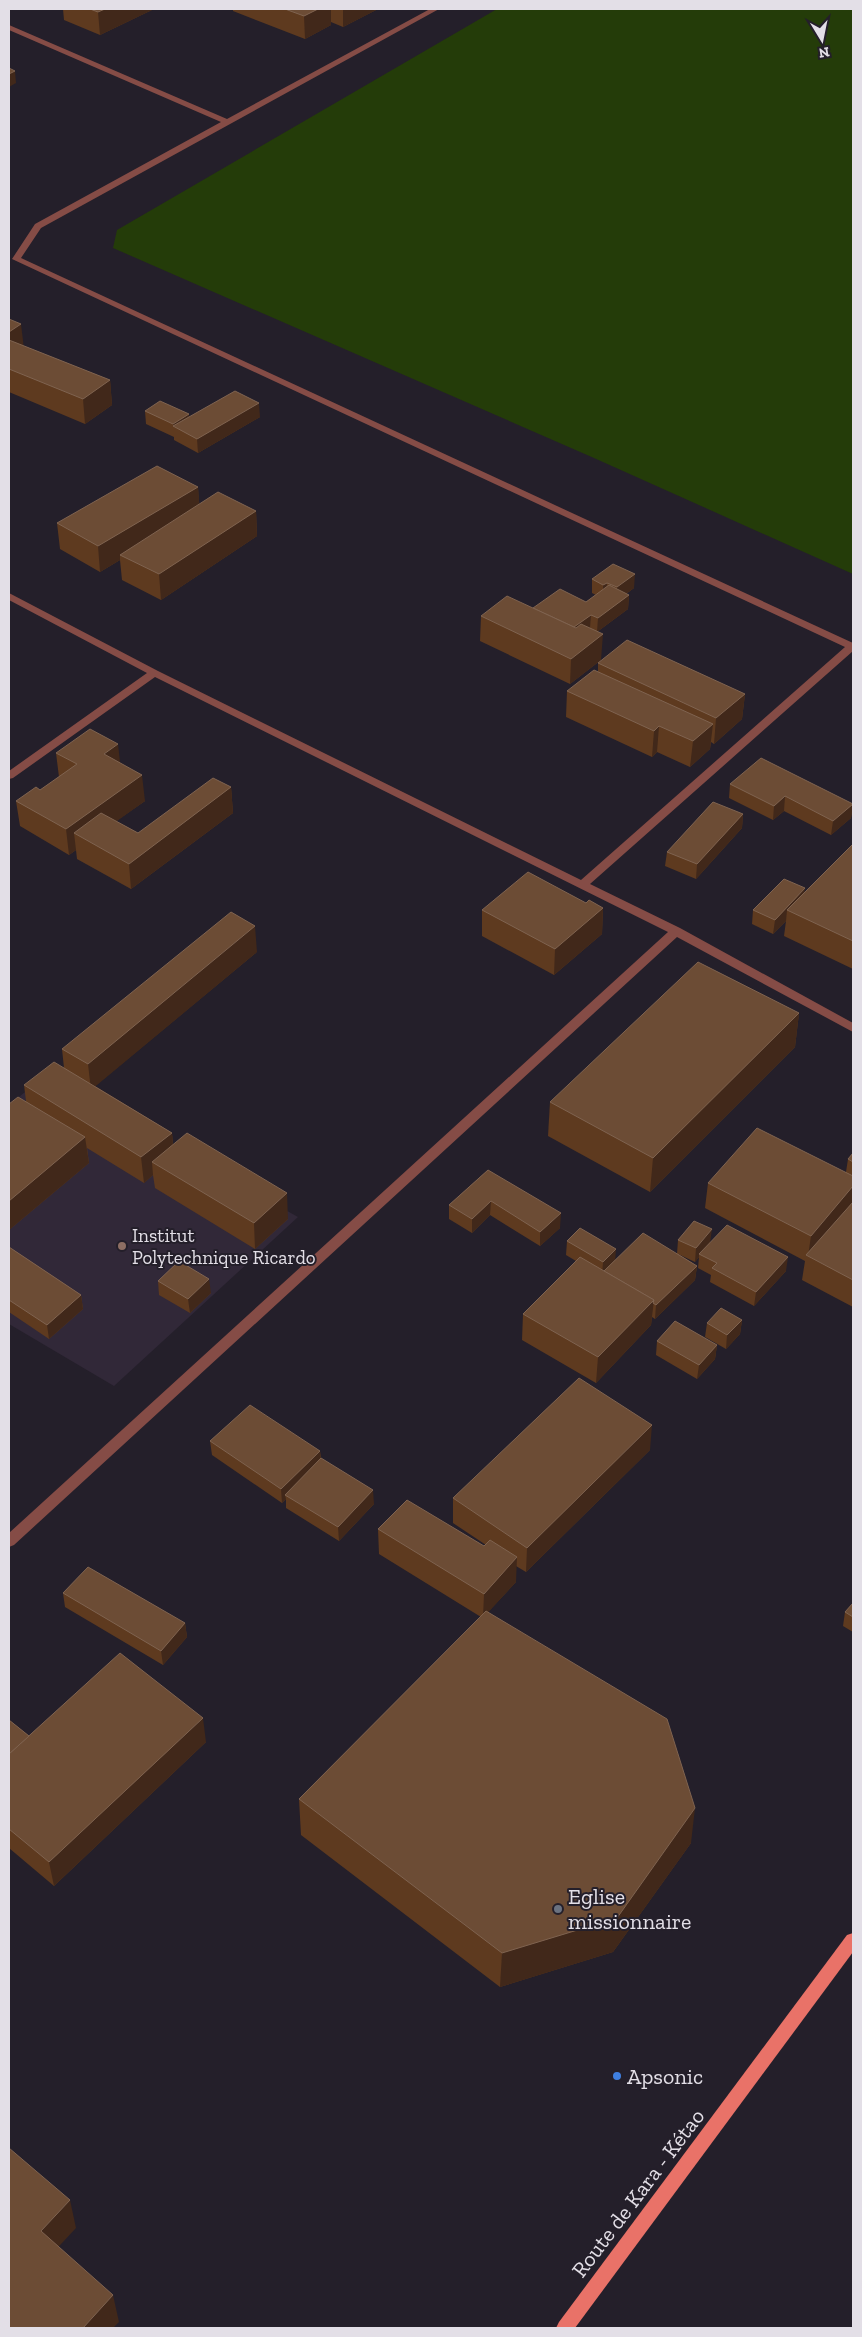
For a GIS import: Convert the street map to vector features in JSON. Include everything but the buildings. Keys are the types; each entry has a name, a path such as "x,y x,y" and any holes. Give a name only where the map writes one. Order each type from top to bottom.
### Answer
{"main road":[{"name":"Route de Kara - Kétao","path":"565,2328 853,1940"}],"street":[{"path":"435,9 38,226 12,262 853,646 582,885"},
{"path":"9,27 227,122"},
{"path":"9,596 154,673 676,931 853,1028"},
{"path":"9,776 154,673"},
{"path":"9,1541 676,931"}],"shaded area":[{"name":"Institut Polytechnique Ricardo","path":"46,1075 298,1217 114,1386 9,1324 9,1105"}],"green space":[{"path":"497,9 853,9 853,574 594,458 113,248 117,230"}],"place":[{"name":"Institut Polytechnique Ricardo","path":"122,1246"},
{"name":"Eglise missionnaire","path":"558,1909"},
{"name":"Apsonic","path":"617,2076"}]}
